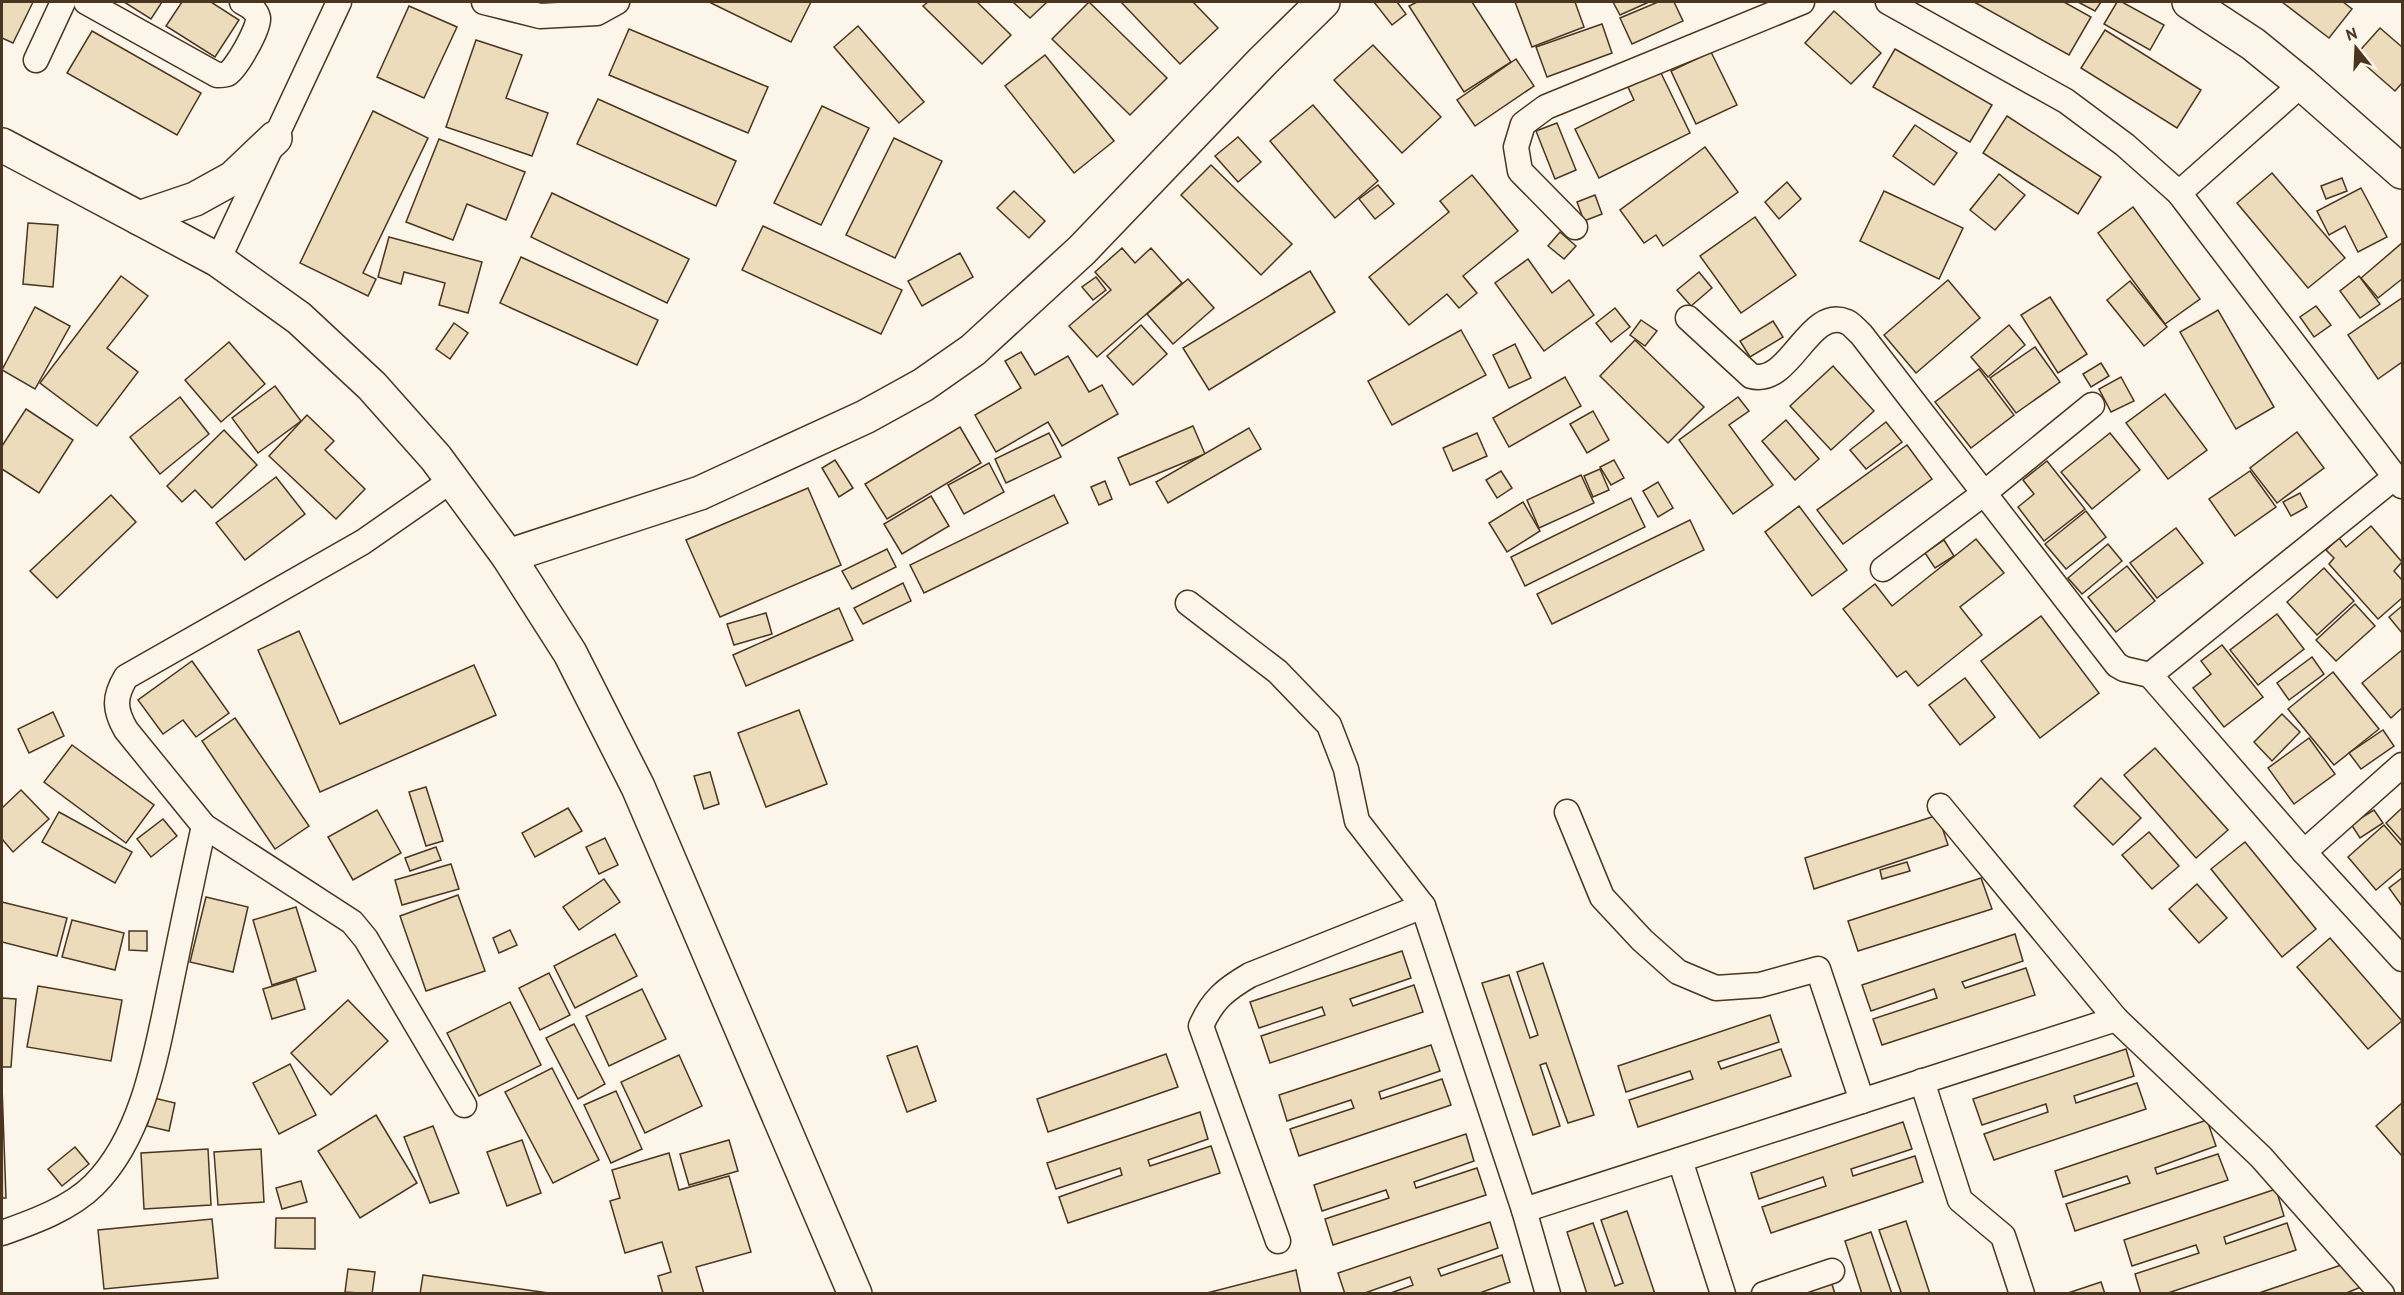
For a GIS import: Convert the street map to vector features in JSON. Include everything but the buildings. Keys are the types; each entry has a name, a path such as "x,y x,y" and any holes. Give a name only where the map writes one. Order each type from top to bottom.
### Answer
{"main road":[{"path":"508,556 700,493 865,417 923,385 973,350 1082,250 1263,61 1323,2"},
{"path":"2189,2 2253,44 2403,172"},
{"path":"139,218 195,199 233,178 275,138"},
{"path":"2,145 218,260 299,318 372,386 436,458 508,556 570,653 639,787 855,1293"}],"street":[{"path":"36,60 63,2"},
{"path":"86,2 218,75 226,75 233,70 258,26 258,17 254,9 242,2"},
{"path":"218,260 339,2"},
{"path":"484,2 540,16 597,12 617,2"},
{"path":"1575,227 1520,171 1516,147 1523,124 1546,106 1802,2"},
{"path":"1888,2 2066,101 2125,145 2179,193 2399,482 2150,675"},
{"path":"2179,193 2302,84"},
{"path":"1688,318 1751,376 1760,378 1772,376 1819,326 1833,320 1848,322 1861,334 2117,665 2150,675 2304,852 2403,960"},
{"path":"1883,569 1983,494 2092,405"},
{"path":"452,480 363,542 126,677 118,691 117,706 126,730 204,826 352,922 366,939 464,1105"},
{"path":"1188,603 1278,672 1329,725 1346,769 1357,821 1424,906 1524,1210 1548,1293"},
{"path":"2304,852 2403,765"},
{"path":"1940,806 2116,1019 2261,1157 2382,1293"},
{"path":"1567,812 1602,897 1642,940 1678,972 1716,988 1760,985 1818,969 1862,1101"},
{"path":"2,1233 62,1208 93,1186 115,1159 133,1126 156,1054 204,826"},
{"path":"1278,1241 1201,1026 1208,1010 1226,989 1250,975 1424,906"},
{"path":"1524,1210 2116,1019"},
{"path":"1922,1081 1960,1200 2003,1236 2022,1293"},
{"path":"1680,1160 1723,1293"},
{"path":"1764,1293 1832,1271"}]}
